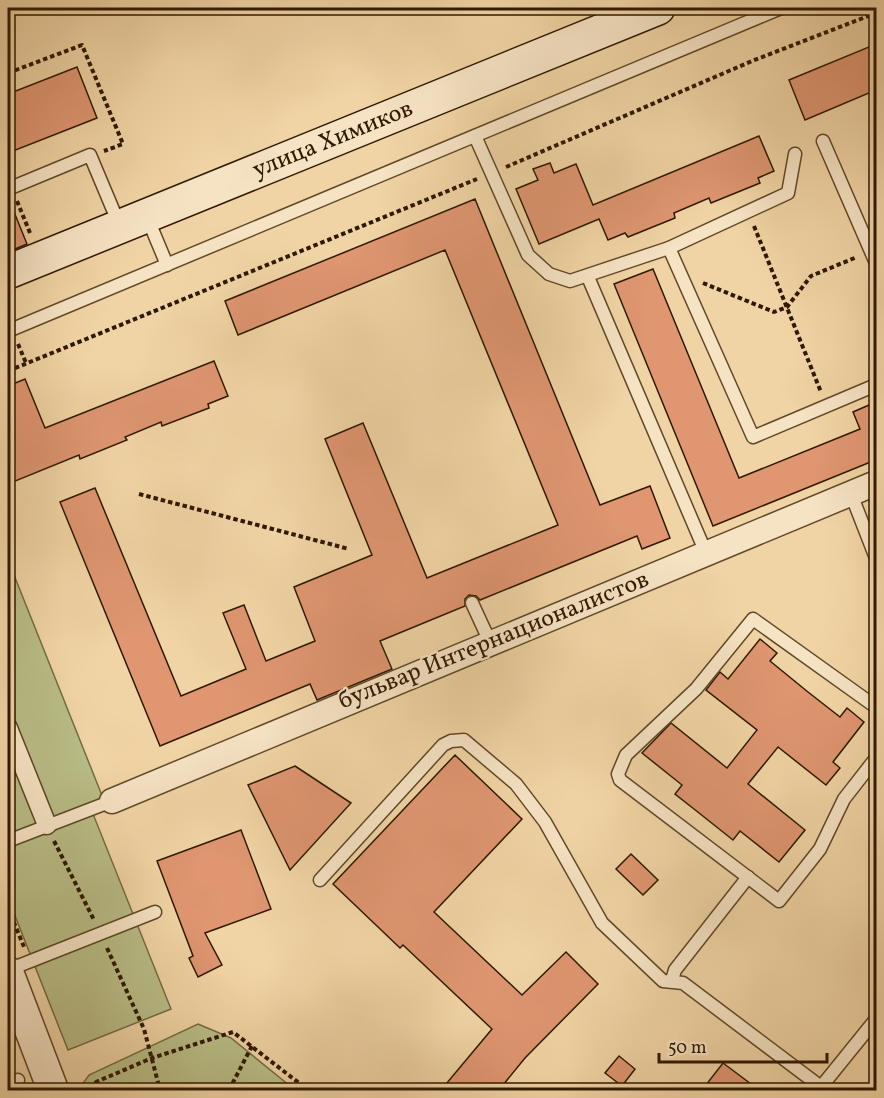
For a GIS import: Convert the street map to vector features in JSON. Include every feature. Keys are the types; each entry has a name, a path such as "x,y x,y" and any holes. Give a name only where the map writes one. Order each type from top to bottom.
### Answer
{"main road":[{"name":"улица Химиков","path":"8,272 658,8"}],"street":[{"name":"бульвар Интернационалистов","path":"112,801 876,483"},
{"path":"8,728 46,825"},
{"path":"15,968 53,1090"}],"lane":[{"path":"8,331 781,8"},
{"path":"475,135 528,255 549,274 570,281 588,278 669,249 788,193 795,154"},
{"path":"823,141 876,264"},
{"path":"9,188 90,155 133,221 167,265"},
{"path":"669,249 753,437 876,385"},
{"path":"588,278 706,553"},
{"path":"851,494 876,558"},
{"path":"472,603 490,642"},
{"path":"876,707 753,619 696,689 621,762 618,774 620,780 779,901 820,849 844,799 876,758"},
{"path":"320,880 443,745 451,741 464,740 516,784 545,822 602,923 663,981 672,980 683,983 823,1089 876,1019"},
{"path":"8,841 112,801"},
{"path":"672,980 675,970 748,877"},
{"path":"15,968 155,912"}],"path":[{"path":"8,370 492,173 752,62 876,12"},
{"path":"8,74 82,45 123,144 90,155"},
{"path":"9,188 41,259"},
{"path":"749,211 826,406"},
{"path":"680,274 774,312 787,307 811,276 871,251"},
{"path":"140,494 349,549"},
{"path":"46,825 101,934 144,1029 160,1090"},
{"path":"8,908 15,968"},
{"path":"99,1090 96,1082 152,1058 233,1032 308,1090"},
{"path":"229,1090 252,1046"}],"green space":[{"path":"8,560 103,798 89,804 171,1009 68,1050 8,898"},
{"path":"198,1024 231,1038 295,1090 78,1090 89,1075"}],"building":[{"path":"876,44 876,90 805,120 789,80"},
{"path":"77,67 97,118 8,153 8,94"},
{"path":"759,136 774,171 758,178 760,183 711,203 709,198 674,213 675,218 628,237 625,233 608,240 599,219 539,244 516,189 538,180 533,169 550,163 554,173 576,164 593,205"},
{"path":"8,197 27,244 8,252"},
{"path":"475,199 600,505 650,486 670,538 642,549 637,536 480,600 476,596 469,595 465,599 465,606 380,641 392,669 317,700 310,684 160,746 60,502 95,488 181,696 246,669 223,613 244,605 266,661 315,641 294,587 372,555 325,439 363,423 427,578 558,525 445,250 238,335 225,301"},
{"path":"653,269 739,478 860,429 853,412 876,402 876,467 873,461 713,526 614,284"},
{"path":"214,361 228,396 208,404 209,408 162,426 161,422 125,437 127,440 80,459 79,455 8,484 8,386 25,379 45,428"},
{"path":"760,639 777,653 770,661 808,692 840,717 847,708 864,722 833,762 840,768 826,785 778,747 748,784 805,830 779,862 740,831 733,840 675,794 682,785 642,753 671,723 727,768 757,730 706,690 720,672 728,679"},
{"path":"455,755 522,819 434,912 522,995 566,952 598,984 525,1058 499,1090 441,1090 492,1029 403,945 400,948 333,884"},
{"path":"295,766 351,803 290,870 248,785"},
{"path":"241,830 271,909 205,933 222,965 198,977 189,958 193,956 157,861"},
{"path":"631,854 658,880 643,895 616,869"},
{"path":"619,1056 635,1069 622,1086 605,1073"},
{"path":"723,1063 759,1090 702,1090"}]}
